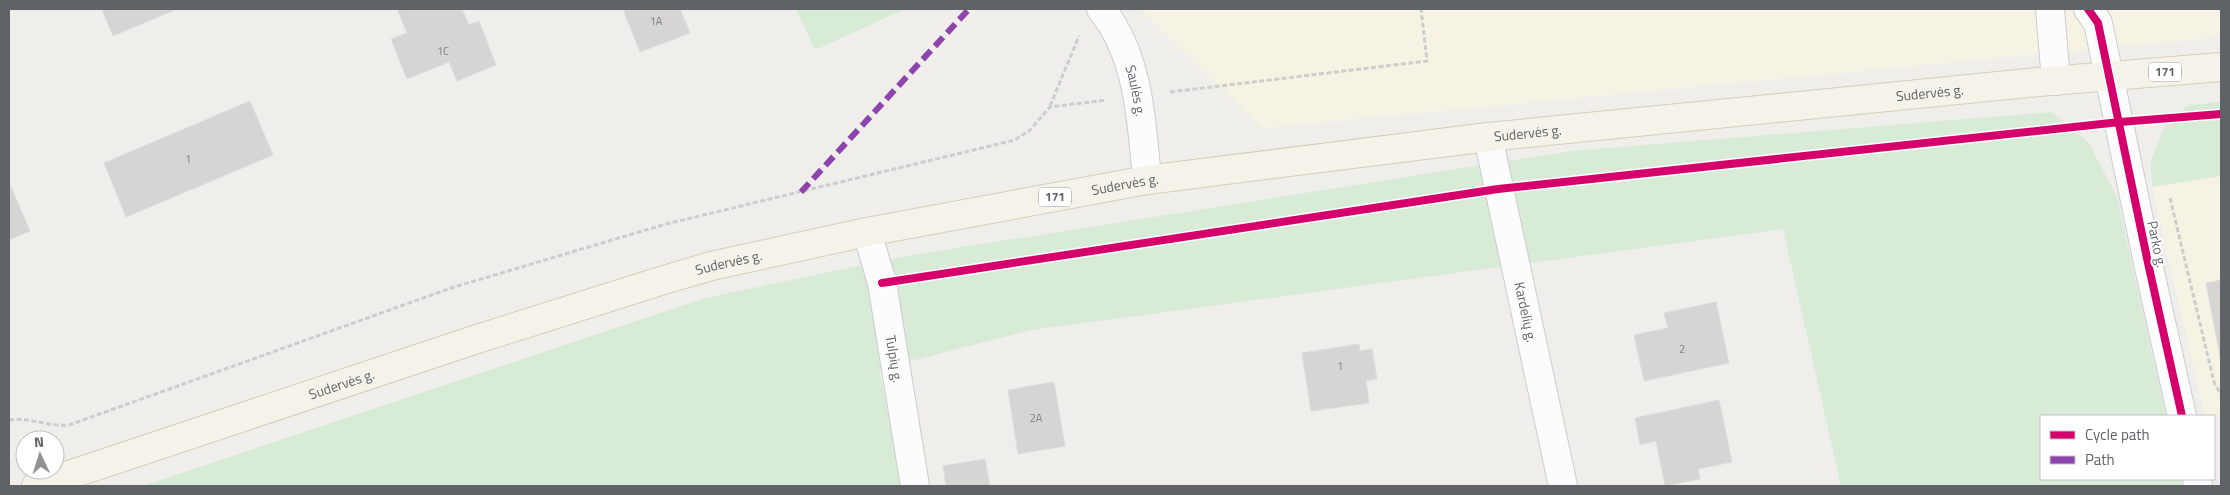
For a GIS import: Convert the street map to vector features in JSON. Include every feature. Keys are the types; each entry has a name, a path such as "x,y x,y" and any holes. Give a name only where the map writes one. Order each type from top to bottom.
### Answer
{"main road":[{"name":"Sudervės g.","path":"36,486 474,340 667,279 711,266 867,232 1147,180 1488,137 2056,81 2221,67"}],"street":[{"name":"Saulės g.","path":"1102,9 1109,18 1126,56 1137,96 1147,180"},
{"path":"2050,9 2056,81"},
{"name":"Parko g.","path":"2088,9 2098,23 2182,415"},
{"name":"Kardelių g.","path":"1488,137 1563,486"},
{"name":"Tulpių g.","path":"867,232 882,283 915,486"}],"path":[{"path":"1050,107 1427,61 1421,9"},
{"path":"9,420 25,418 55,426 69,425 451,288 666,224 1015,140 1030,130 1050,107 1080,33"},
{"path":"2170,197 2214,382 2221,395"}],"shaded area":[{"path":"1140,9 2221,9 2221,37 1262,128"},
{"path":"2221,176 2221,413 2205,415 2152,187"}],"green space":[{"path":"796,9 903,9 903,10 815,50"},
{"path":"2221,102 2221,176 2152,187 2151,160 2165,125 2188,105"},
{"path":"2052,112 2089,143 2117,197 2166,415 2040,415 2040,480 2180,480 2182,486 1841,486 1783,229 1032,330 879,369 902,486 143,486 705,298 906,256 1571,151"}],"building":[{"path":"102,9 177,9 113,36"},
{"path":"397,9 462,9 469,25 479,21 496,65 457,81 449,62 407,79 391,39 407,33"},
{"path":"623,9 680,9 690,33 640,52"},
{"path":"250,101 273,155 126,217 104,163"},
{"path":"9,182 30,231 9,240"},
{"path":"2221,280 2221,361 2206,283"},
{"path":"1716,302 1729,363 1644,381 1634,335 1668,328 1664,313"},
{"path":"1359,344 1360,351 1372,349 1377,379 1366,381 1369,403 1311,411 1302,353"},
{"path":"1054,382 1065,446 1018,454 1008,390"},
{"path":"1719,400 1732,462 1698,469 1700,479 1665,486 1656,441 1640,445 1635,418"},
{"path":"985,459 990,486 946,486 943,466"}],"marked path":[{"path":"801,192 969,9"}],"cycle path":[{"path":"2088,9 2098,23 2182,415"},
{"path":"882,283 1498,189 2120,122 2221,114"}]}
